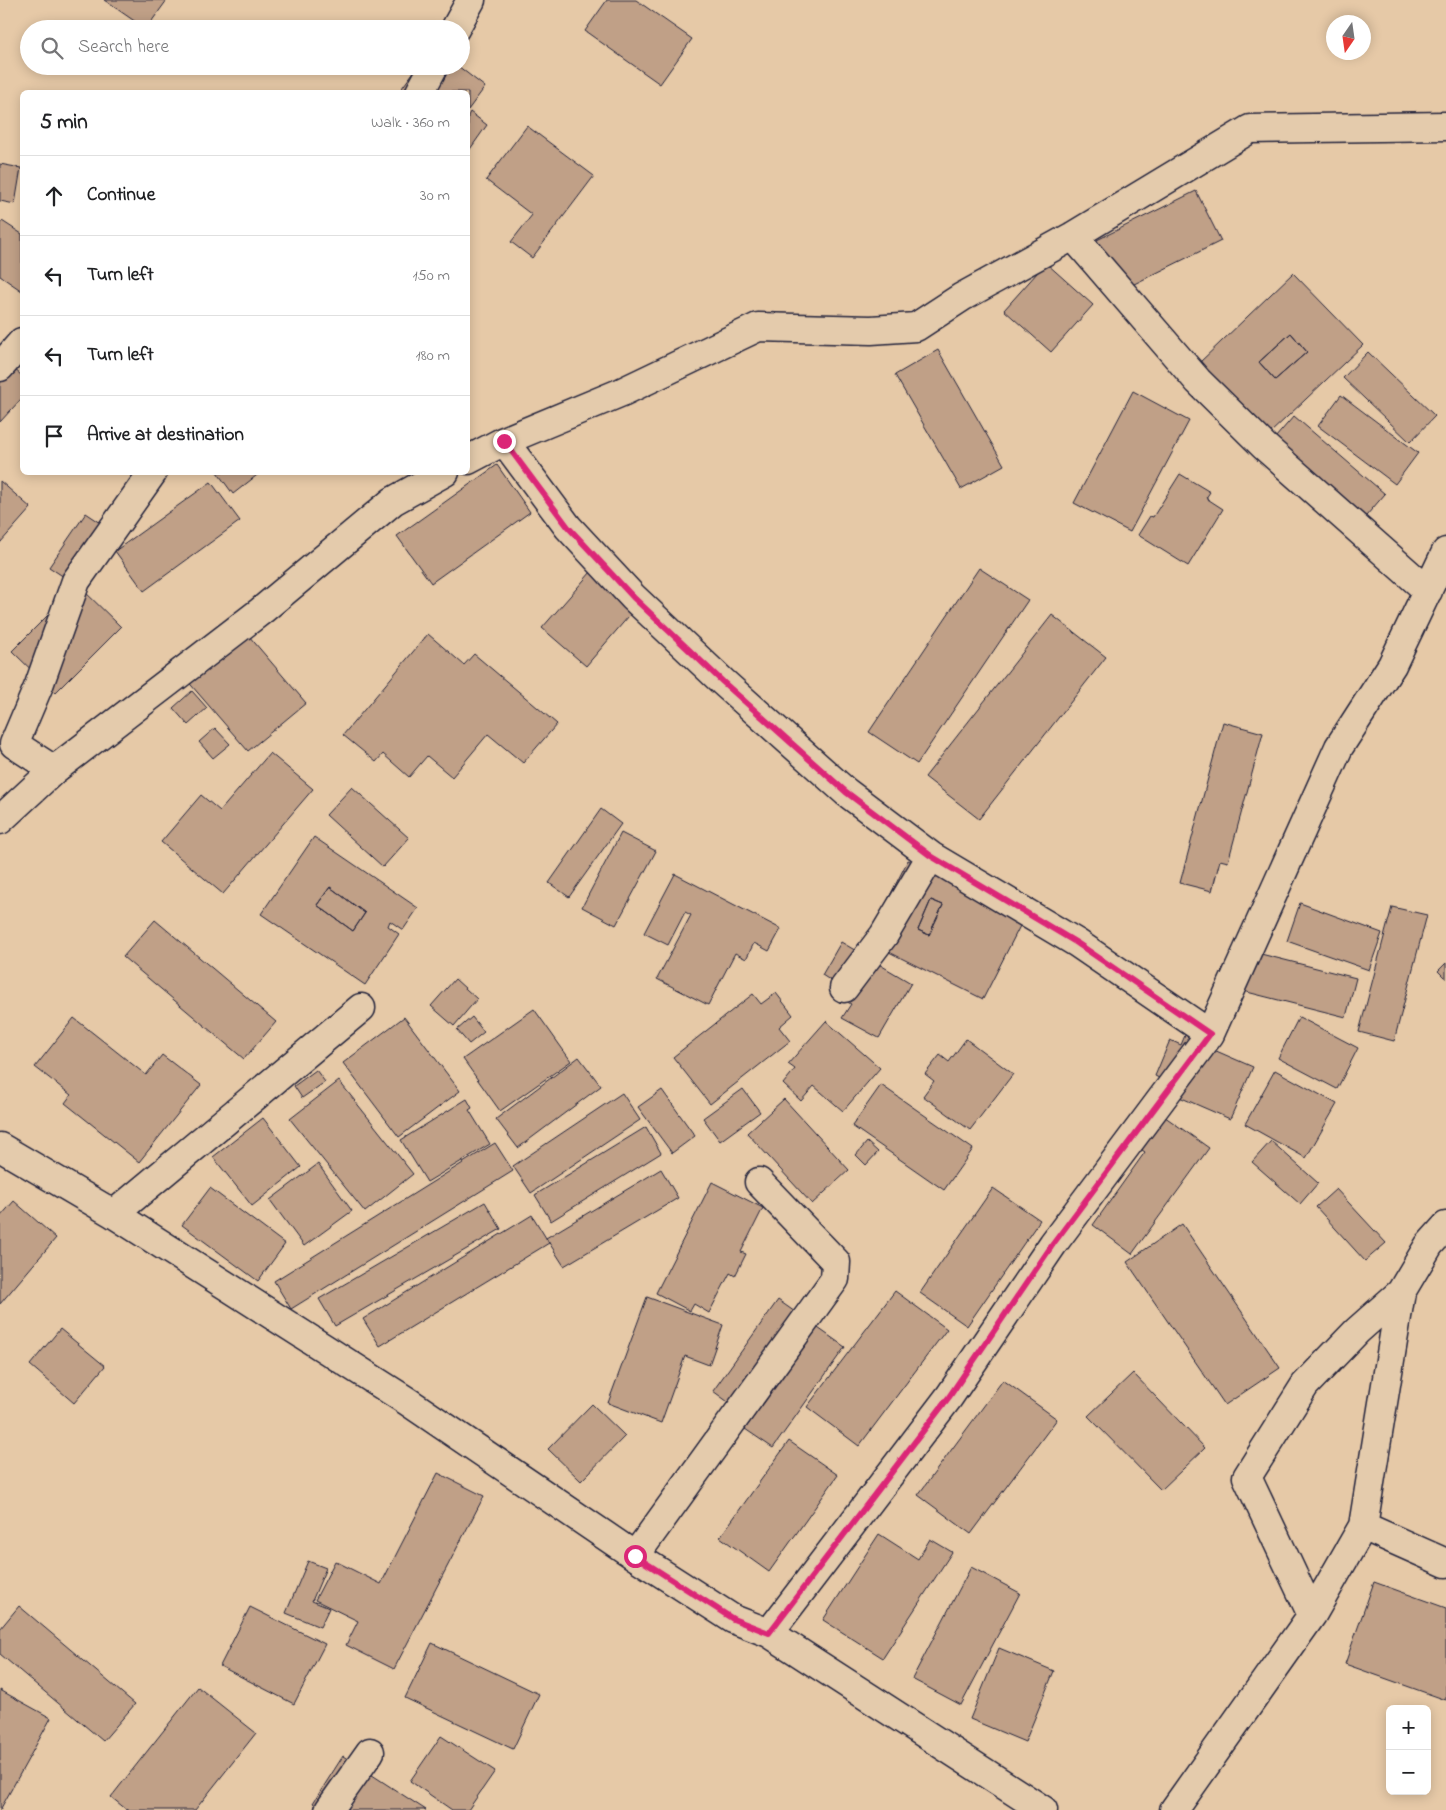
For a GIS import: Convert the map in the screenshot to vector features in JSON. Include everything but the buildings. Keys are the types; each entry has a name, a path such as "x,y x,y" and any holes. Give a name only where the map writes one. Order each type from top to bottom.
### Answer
{"street":[{"path":"460,20 471,0"},
{"path":"421,90 429,75"},
{"path":"470,459 504,441 622,392 758,327 871,330 916,327 962,296 1072,236 1250,129 1446,126"},
{"path":"1072,236 1211,394 1264,446 1428,591"},
{"path":"0,367 20,344"},
{"path":"504,441 568,527 633,597 723,682 846,792 931,856 1077,943 1210,1034"},
{"path":"54,770 7,737 39,685 76,581 151,475"},
{"path":"0,820 54,770 262,611 393,500 439,475"},
{"path":"769,1633 949,1397 1053,1244 1210,1034 1339,746 1392,664 1446,552"},
{"path":"844,988 884,935 931,856"},
{"path":"114,1214 360,1008"},
{"path":"0,1147 114,1214 406,1401 635,1556 733,1619 769,1633 1043,1810"},
{"path":"635,1556 835,1279 836,1262 759,1182"},
{"path":"1312,1615 1246,1477 1305,1385 1357,1331 1401,1292 1429,1245 1446,1226"},
{"path":"1174,1810 1312,1615 1363,1526 1401,1292"},
{"path":"1363,1526 1446,1563"},
{"path":"329,1810 370,1752"}],"route":[{"path":"504,441 568,527 633,597 723,682 846,792 931,856 1077,943 1210,1034 1053,1244 949,1397 769,1633 733,1619 635,1556"}]}
